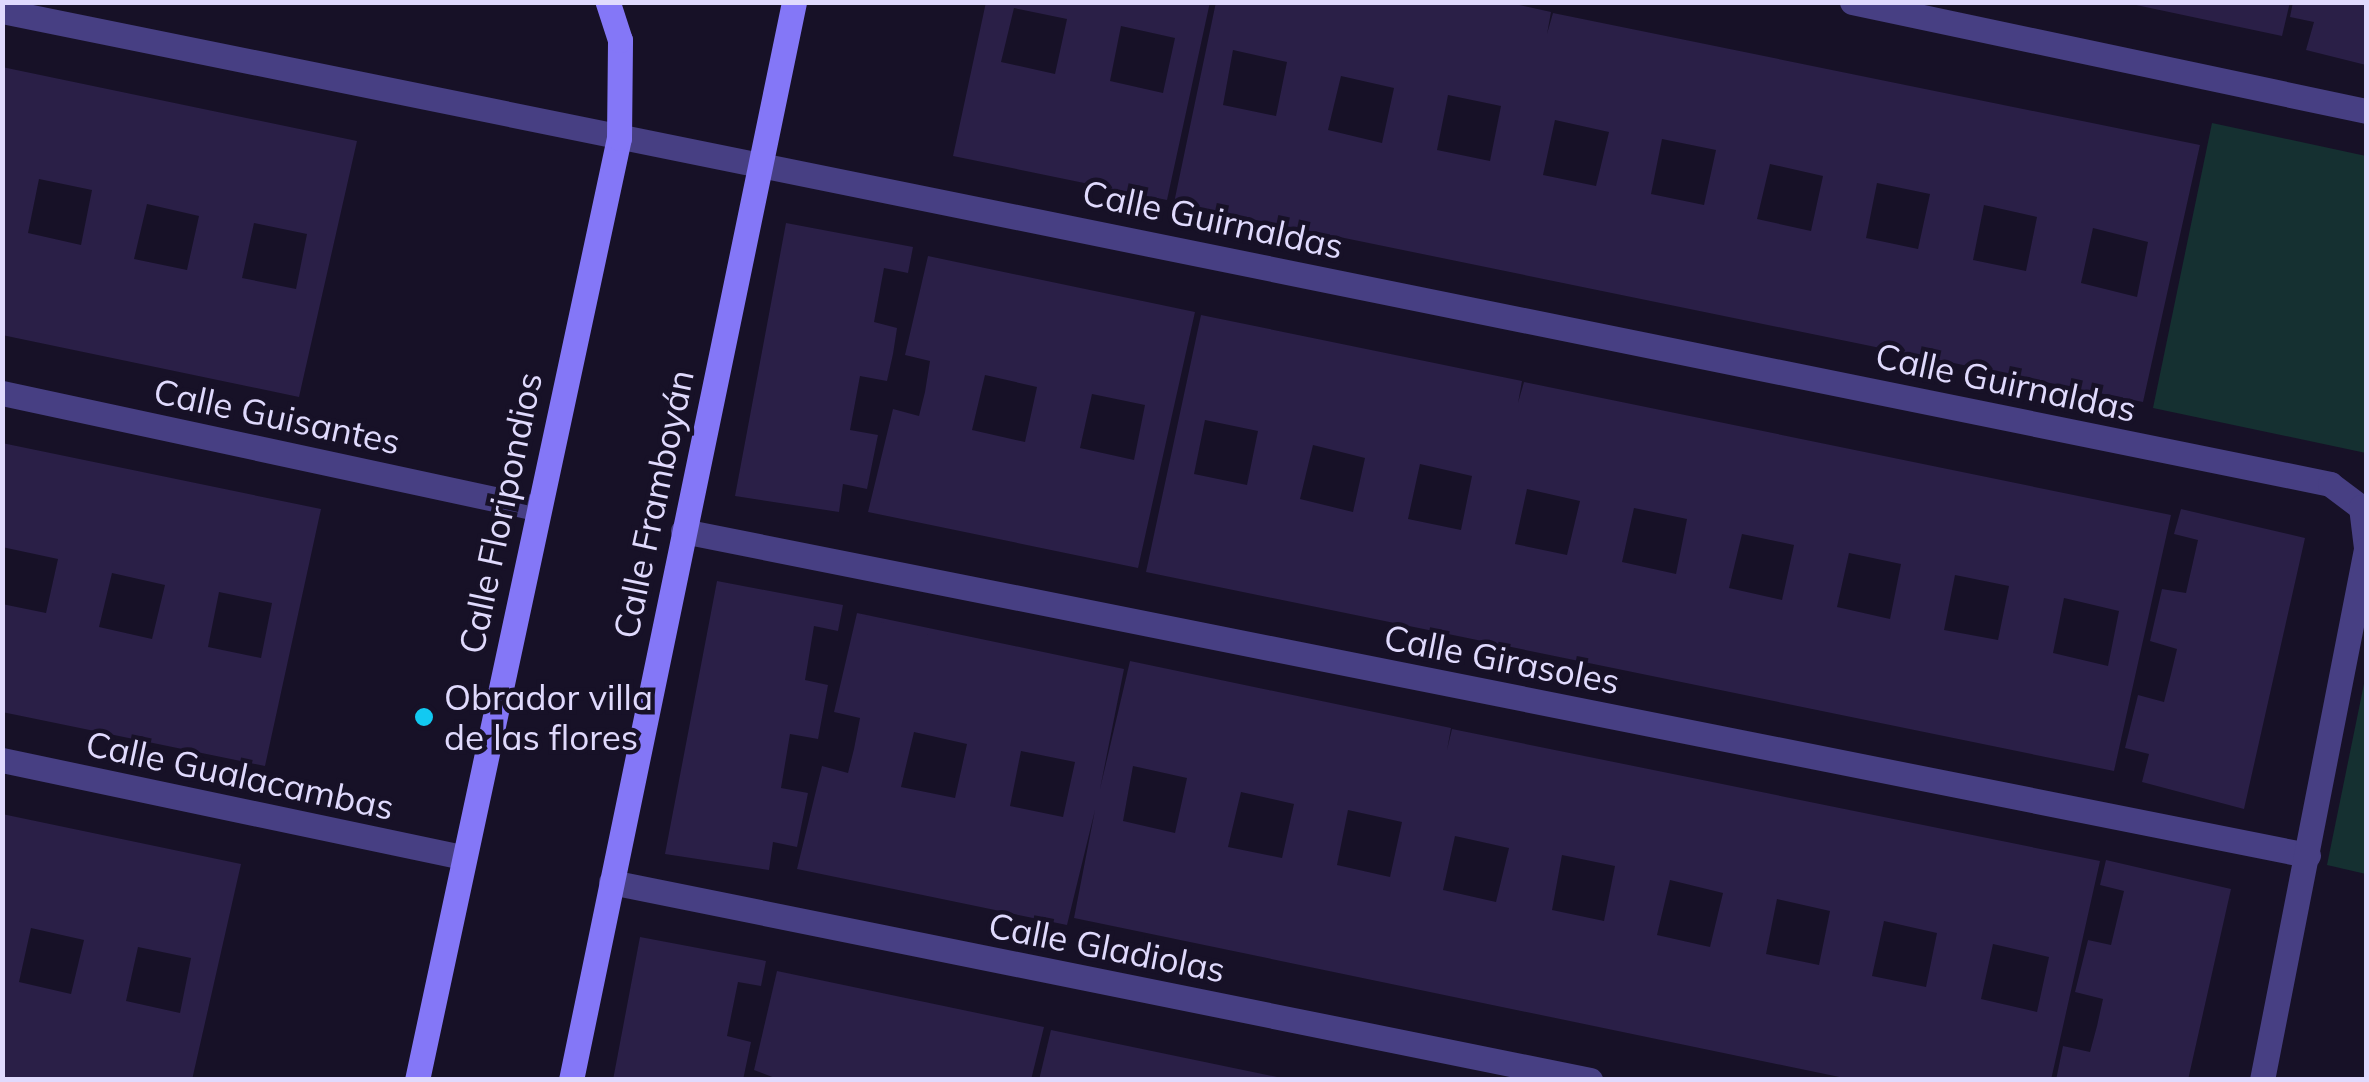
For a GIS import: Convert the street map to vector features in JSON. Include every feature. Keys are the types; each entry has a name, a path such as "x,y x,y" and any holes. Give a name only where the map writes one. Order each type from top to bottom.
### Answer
{"street":[{"name":"Calle Floripondios","path":"418,1080 536,508 619,138 620,40 608,2"},
{"name":"Calle Framboyán","path":"570,1080 794,2"},
{"path":"1852,2 2366,111"},
{"name":"Calle Guirnaldas","path":"2,11 2330,484 2360,507 2366,548 2262,1080"},
{"name":"Calle Guisantes","path":"2,393 536,508"},
{"name":"Calle Girasoles","path":"682,531 2308,855"},
{"name":"Calle Gualacambas","path":"2,760 463,858"},
{"name":"Calle Gladiolas","path":"611,882 1590,1080"}],"green space":[{"path":"2212,123 2366,156 2366,453 2153,408"},
{"path":"2366,674 2366,874 2327,865"}],"building":[{"path":"986,2 1210,2 1167,200 953,156","holes":["1014,8 1067,19 1055,74 1001,62","1121,26 1175,38 1163,93 1110,81"]},
{"path":"1216,2 1506,2 1551,12 1547,34 1553,13 2200,145 2143,402 1174,203","holes":["1233,50 1287,62 1276,116 1223,105","1341,76 1394,88 1382,143 1328,130","1448,95 1501,106 1490,161 1437,150","1555,120 1609,132 1596,186 1543,175","1662,139 1716,150 1704,205 1651,194","1770,164 1823,176 1811,231 1757,219","1877,183 1930,194 1918,249 1866,238","1984,205 2037,217 2026,271 1973,260","2093,228 2148,242 2137,297 2081,283"]},
{"path":"2122,2 2290,2 2282,36"},
{"path":"2293,2 2366,2 2366,65 2306,50 2314,22 2290,17"},
{"path":"2,67 357,141 299,397 2,335","holes":["39,179 92,190 81,245 28,233","147,204 199,216 187,270 134,259","254,223 307,234 296,289 242,278"]},
{"path":"786,223 913,247 908,273 884,268 874,322 897,328 893,354 887,381 860,376 850,430 878,435 867,489 843,484 839,512 735,496"},
{"path":"928,256 1195,312 1138,568 868,512 893,409 919,416 925,392 930,361 905,355","holes":["985,375 1037,387 1025,442 972,430","1092,394 1145,405 1134,460 1080,448"]},
{"path":"1201,315 1522,381 1518,403 1524,382 2171,515 2114,771 1146,572","holes":["1205,420 1258,431 1247,485 1194,474","1313,445 1365,458 1353,512 1300,499","1420,464 1472,476 1461,530 1408,519","1527,489 1580,501 1567,555 1515,544","1634,508 1687,519 1676,574 1622,562","1742,534 1794,545 1782,600 1729,588","1849,553 1901,564 1890,619 1837,607","1955,575 2009,586 1998,640 1944,630","2064,598 2119,611 2108,666 2053,653"]},
{"path":"2,443 321,509 265,766 2,712 2,604 46,613 58,559 2,547","holes":["112,573 165,585 152,639 99,627","219,592 272,603 261,658 208,647"]},
{"path":"2181,509 2305,538 2244,809 2142,782 2149,754 2125,748 2138,695 2164,702 2177,649 2150,641 2162,589 2186,593 2198,540 2174,534"},
{"path":"717,581 843,605 838,631 814,626 805,680 828,685 818,739 790,734 781,788 808,793 797,847 773,842 769,870 665,854"},
{"path":"857,613 1124,669 1100,789 1130,661 1451,728 1447,750 1452,729 2100,861 2051,1080 1854,1080 1074,918 1095,810 1067,925 797,869 822,766 848,773 854,749 860,718 834,712","holes":["914,732 967,744 955,798 901,787","1021,751 1075,762 1063,817 1010,806","1133,766 1187,778 1175,833 1123,821","1241,792 1294,804 1282,858 1228,847","1348,810 1402,822 1390,877 1337,865","1455,836 1509,848 1496,902 1443,890","1562,855 1615,866 1604,921 1552,910","1670,880 1723,893 1710,947 1657,935","1777,899 1830,911 1819,965 1766,954","1884,921 1937,933 1926,987 1872,976","1993,944 2049,957 2037,1012 1981,999"]},
{"path":"2,814 241,864 192,1080 2,1080","holes":["31,928 84,940 71,994 19,982","138,947 191,958 180,1013 126,1001"]},
{"path":"2106,860 2231,889 2188,1080 2056,1080 2063,1046 2090,1052 2097,1026 2103,999 2075,992 2088,940 2111,945 2124,891 2100,885"},
{"path":"640,937 766,961 761,986 738,982 727,1036 751,1042 743,1080 613,1080"},
{"path":"777,971 1044,1027 1031,1080 780,1080 754,1070"},
{"path":"1051,1030 1282,1078 1282,1080 1039,1080"}],"place":[{"name":"Obrador villa de las flores","path":"424,717"}]}
